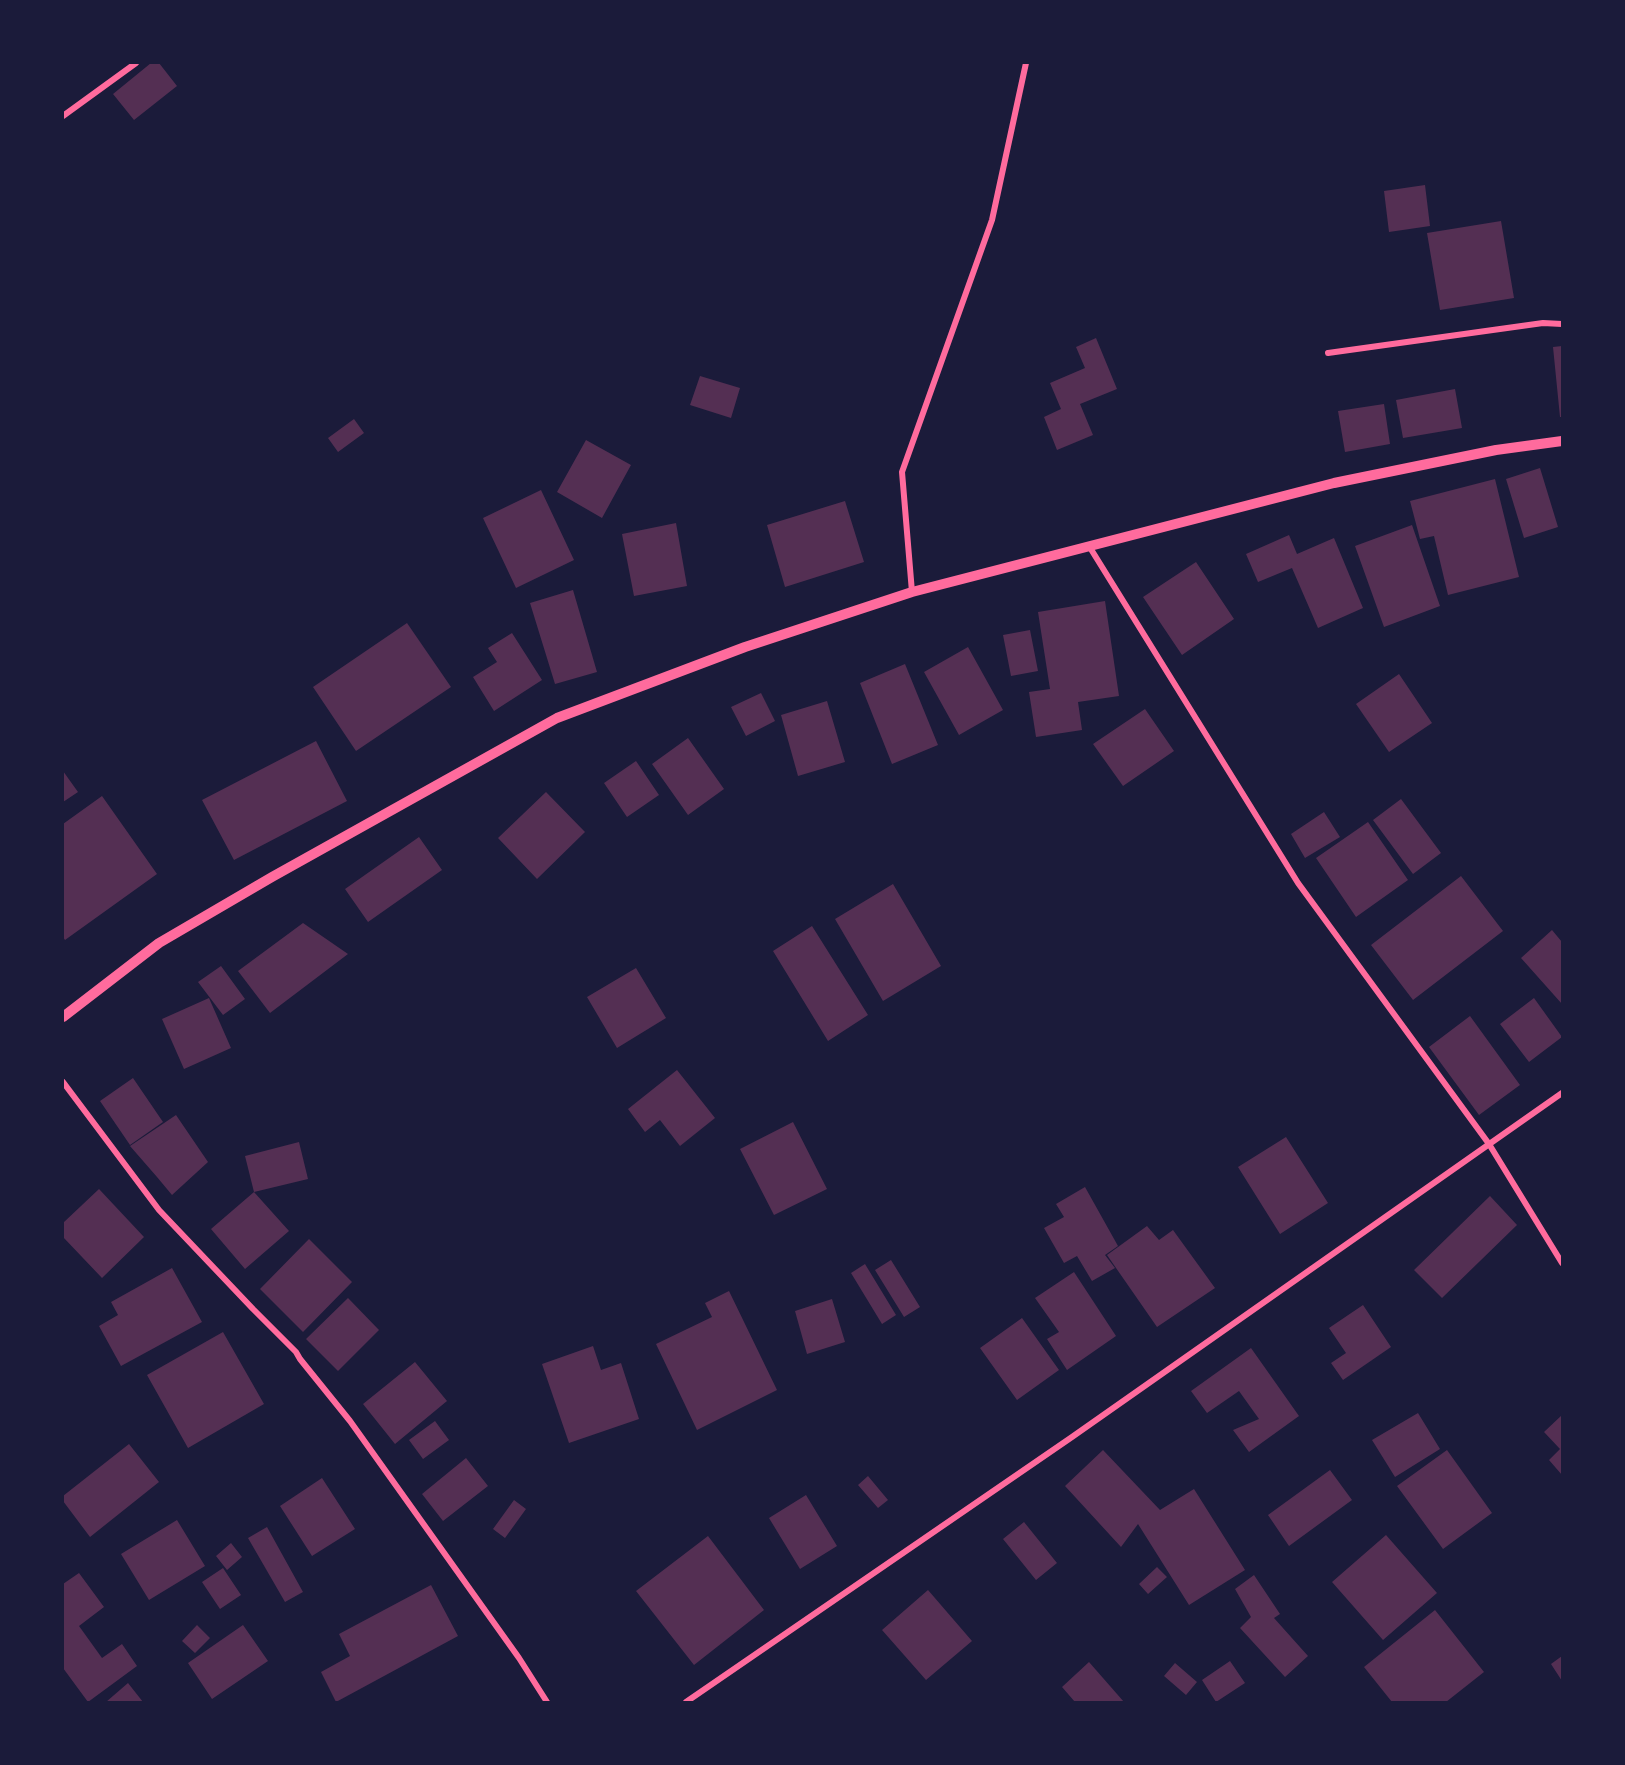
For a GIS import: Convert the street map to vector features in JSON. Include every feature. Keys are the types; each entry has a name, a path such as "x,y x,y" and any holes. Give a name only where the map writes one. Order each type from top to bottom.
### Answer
{"street":[{"path":"63,116 136,63"},
{"path":"912,592 902,472 992,220 1026,63"},
{"path":"1329,353 1543,323 1562,324"},
{"path":"63,1017 159,943 272,877 557,718 745,647 912,592 1334,483 1496,450 1562,441"},
{"path":"1089,545 1298,883 1489,1144 1562,1263"},
{"path":"63,1082 159,1210 296,1352 350,1421 547,1702"},
{"path":"686,1702 1072,1437 1562,1094"}],"building":[{"path":"151,63 159,63 177,86 134,120 113,94"},
{"path":"1425,185 1430,226 1389,232 1384,191"},
{"path":"1501,221 1514,298 1440,310 1427,233"},
{"path":"1096,338 1117,389 1080,404 1093,435 1057,450 1044,417 1061,409 1050,383 1085,368 1076,347"},
{"path":"1562,346 1562,417 1560,417 1553,347"},
{"path":"700,376 740,388 731,418 690,405"},
{"path":"1455,389 1462,428 1403,438 1396,400"},
{"path":"1384,404 1390,444 1345,452 1338,411"},
{"path":"354,419 364,433 338,452 328,438"},
{"path":"586,440 631,465 602,518 557,492"},
{"path":"1540,468 1558,527 1524,538 1506,479"},
{"path":"1495,479 1519,577 1448,595 1434,536 1420,539 1410,501"},
{"path":"541,490 574,560 516,588 483,518"},
{"path":"845,501 864,562 785,587 767,525"},
{"path":"676,523 687,586 634,596 622,534"},
{"path":"1412,525 1440,606 1384,627 1355,546"},
{"path":"1289,535 1297,554 1334,538 1363,608 1318,628 1292,568 1258,582 1246,554"},
{"path":"1196,562 1234,619 1182,655 1143,597"},
{"path":"573,590 597,672 555,684 530,603"},
{"path":"1105,601 1119,696 1078,702 1082,730 1036,737 1029,692 1050,689 1038,612"},
{"path":"407,623 451,687 356,751 313,687"},
{"path":"1030,630 1038,671 1011,676 1003,635"},
{"path":"512,633 542,680 494,711 473,677 497,662 488,648"},
{"path":"968,647 1003,710 959,735 924,672"},
{"path":"905,664 938,745 892,764 860,683"},
{"path":"1399,674 1432,723 1389,752 1356,704"},
{"path":"761,693 775,721 746,736 731,707"},
{"path":"827,701 845,762 798,776 781,715"},
{"path":"1145,709 1174,751 1123,786 1093,744"},
{"path":"688,738 724,789 688,815 652,764"},
{"path":"316,741 347,801 234,860 202,800"},
{"path":"636,761 659,795 627,817 604,783"},
{"path":"63,771 78,792 63,802"},
{"path":"546,792 585,832 537,879 498,838"},
{"path":"102,796 157,874 65,940 63,937 63,824"},
{"path":"1401,799 1441,853 1413,874 1373,820"},
{"path":"1324,812 1340,837 1305,858 1291,834"},
{"path":"1368,822 1408,880 1356,917 1316,858"},
{"path":"419,837 442,870 368,922 345,889"},
{"path":"1461,876 1503,931 1413,1000 1371,945"},
{"path":"893,884 941,966 883,1001 835,919"},
{"path":"303,923 348,954 270,1013 238,971"},
{"path":"812,926 868,1015 828,1041 773,951"},
{"path":"1552,930 1562,942 1562,1004 1521,958"},
{"path":"221,966 245,999 223,1015 198,982"},
{"path":"636,968 666,1018 617,1048 587,997"},
{"path":"209,998 231,1048 184,1069 162,1019"},
{"path":"1534,998 1562,1037 1529,1062 1500,1024"},
{"path":"1470,1016 1520,1085 1479,1115 1429,1047"},
{"path":"677,1070 715,1118 680,1146 660,1120 645,1132 628,1109"},
{"path":"133,1078 163,1122 130,1145 100,1101"},
{"path":"176,1115 208,1162 172,1195 130,1146"},
{"path":"793,1122 827,1189 774,1215 740,1149"},
{"path":"1286,1137 1328,1203 1280,1234 1238,1167"},
{"path":"299,1142 308,1179 254,1192 245,1156"},
{"path":"1085,1187 1118,1246 1105,1255 1115,1268 1092,1281 1077,1256 1064,1263 1044,1228 1064,1217 1056,1204"},
{"path":"99,1189 144,1237 102,1278 63,1237 63,1223"},
{"path":"254,1192 289,1231 245,1269 211,1229"},
{"path":"1490,1196 1517,1225 1442,1298 1414,1270"},
{"path":"1147,1226 1159,1240 1173,1230 1215,1288 1157,1327 1107,1255"},
{"path":"309,1239 352,1282 303,1332 260,1289"},
{"path":"891,1260 920,1307 904,1317 875,1270"},
{"path":"865,1264 896,1315 882,1324 851,1273"},
{"path":"172,1268 202,1322 121,1366 99,1326 118,1315 111,1302"},
{"path":"1074,1272 1116,1336 1067,1370 1047,1339 1059,1332 1035,1298"},
{"path":"729,1291 777,1390 697,1430 656,1344 712,1317 705,1303"},
{"path":"348,1298 379,1330 338,1371 306,1339"},
{"path":"832,1299 845,1342 807,1354 795,1311"},
{"path":"1363,1305 1391,1347 1343,1380 1331,1363 1346,1353 1329,1328"},
{"path":"1022,1318 1059,1370 1017,1400 980,1348"},
{"path":"223,1332 264,1404 188,1448 147,1375"},
{"path":"593,1346 601,1370 621,1363 639,1419 569,1443 542,1364"},
{"path":"1251,1348 1299,1416 1249,1452 1233,1430 1259,1419 1239,1391 1207,1413 1191,1391"},
{"path":"415,1362 447,1401 395,1444 363,1404"},
{"path":"1418,1413 1440,1449 1395,1477 1372,1440"},
{"path":"1562,1415 1562,1475 1549,1460 1560,1449 1544,1432"},
{"path":"435,1421 449,1440 423,1459 409,1440"},
{"path":"129,1444 159,1482 90,1537 63,1501 63,1496"},
{"path":"1103,1450 1160,1510 1194,1489 1245,1570 1189,1605 1138,1524 1121,1547 1065,1486"},
{"path":"1447,1450 1492,1513 1443,1549 1397,1486"},
{"path":"466,1458 488,1486 443,1521 422,1494"},
{"path":"1330,1470 1352,1500 1289,1546 1268,1515"},
{"path":"868,1476 888,1500 878,1508 858,1485"},
{"path":"322,1478 355,1529 312,1556 280,1506"},
{"path":"806,1495 837,1546 800,1569 769,1518"},
{"path":"514,1500 526,1509 505,1538 493,1529"},
{"path":"177,1520 205,1566 149,1600 121,1554"},
{"path":"1024,1522 1057,1563 1036,1580 1003,1539"},
{"path":"267,1527 303,1592 285,1602 248,1538"},
{"path":"1386,1535 1437,1593 1383,1640 1332,1582"},
{"path":"708,1536 764,1610 694,1665 636,1591"},
{"path":"231,1543 242,1557 227,1570 216,1556"},
{"path":"1157,1567 1167,1577 1148,1594 1139,1584"},
{"path":"223,1568 241,1595 220,1609 202,1582"},
{"path":"79,1573 104,1607 79,1626 102,1658 122,1644 137,1666 88,1702 63,1668 63,1584"},
{"path":"1254,1575 1280,1614 1274,1618 1308,1656 1285,1677 1240,1628 1251,1617 1235,1589"},
{"path":"431,1585 458,1636 336,1702 321,1672 350,1656 339,1634"},
{"path":"928,1590 972,1641 926,1680 882,1630"},
{"path":"1435,1610 1484,1672 1446,1702 1392,1702 1364,1667"},
{"path":"197,1625 210,1638 195,1653 182,1641"},
{"path":"243,1625 268,1661 212,1699 188,1663"},
{"path":"1562,1656 1562,1681 1551,1664"},
{"path":"1230,1661 1245,1683 1216,1702 1202,1680"},
{"path":"1089,1662 1124,1702 1075,1702 1062,1687"},
{"path":"1175,1663 1197,1682 1186,1695 1164,1676"},
{"path":"128,1683 143,1702 106,1702"}]}
